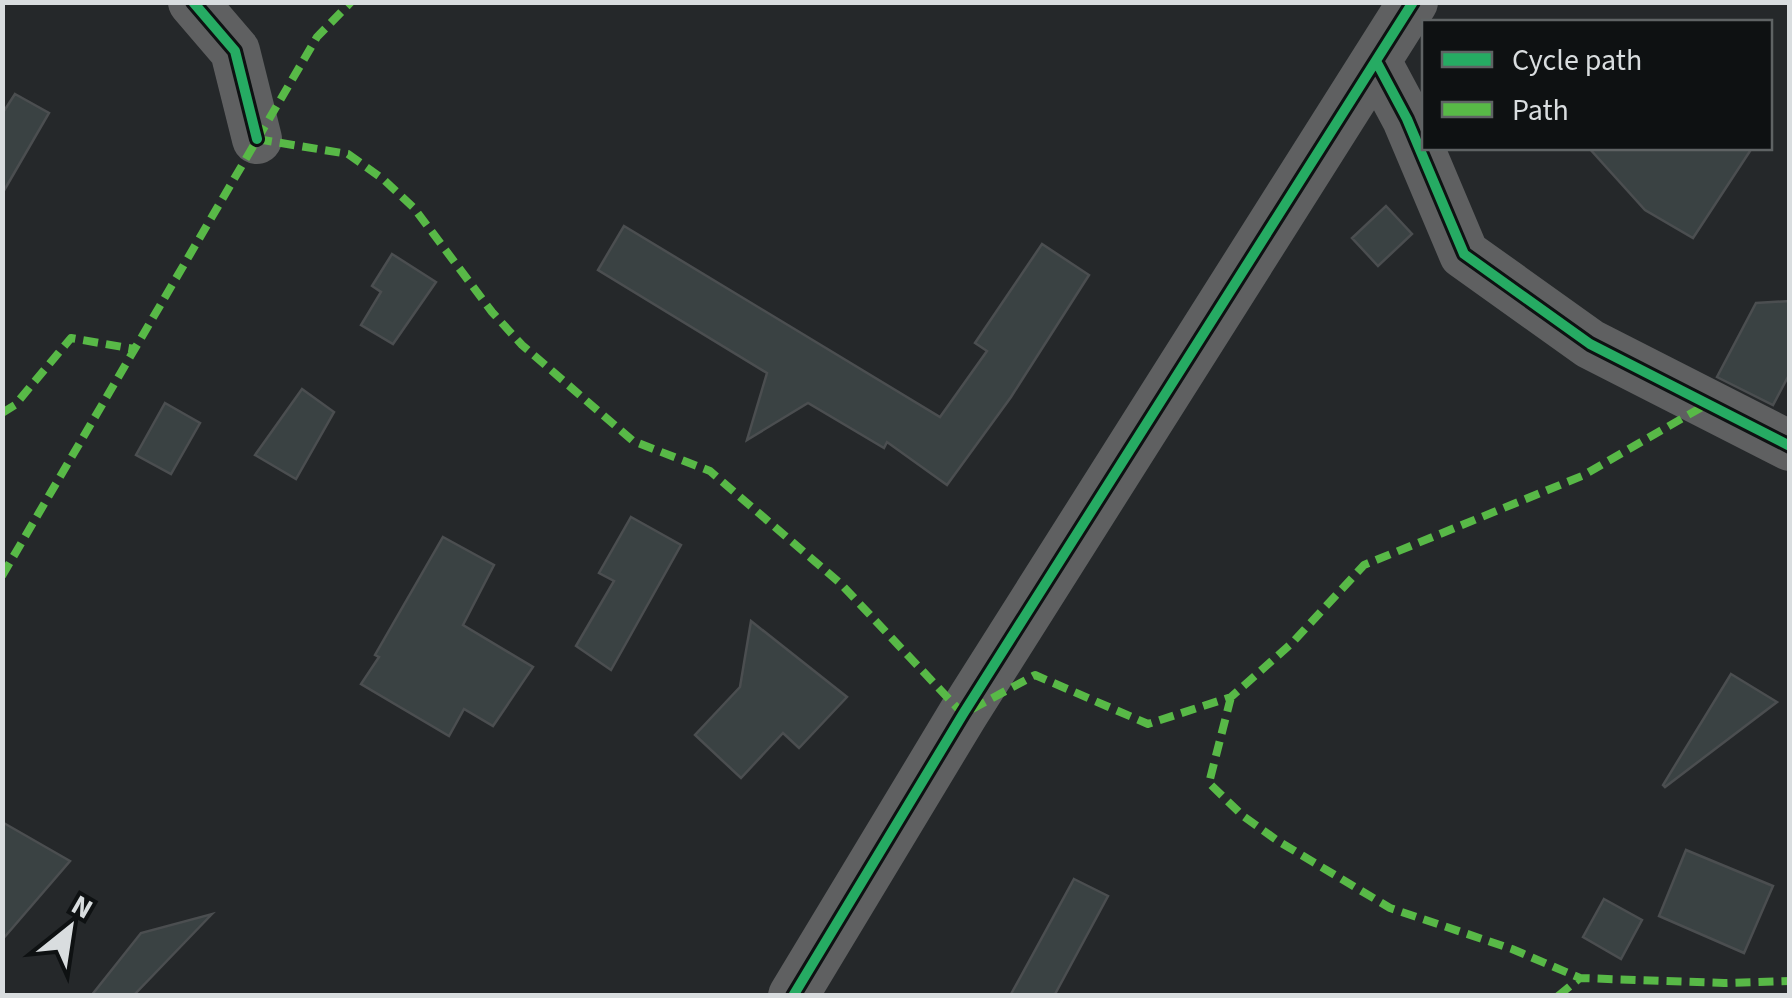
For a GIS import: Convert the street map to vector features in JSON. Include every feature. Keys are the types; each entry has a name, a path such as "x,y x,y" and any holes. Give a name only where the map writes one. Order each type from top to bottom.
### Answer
{"street":[{"path":"192,2 235,51 257,140"},
{"path":"793,996 963,714 1414,2"},
{"path":"1376,61 1407,119 1464,254 1590,344 1790,446"}],"building":[{"path":"15,94 49,113 2,194 2,114"},
{"path":"1591,150 1751,150 1693,238 1645,210"},
{"path":"1386,206 1412,234 1378,266 1352,238"},
{"path":"624,226 940,417 987,351 975,343 1042,244 1089,275 1011,397 947,485 887,442 884,448 808,403 747,440 767,373 598,270"},
{"path":"392,254 436,282 393,344 361,325 381,292 372,286"},
{"path":"1790,301 1790,373 1773,405 1717,377 1756,303"},
{"path":"302,389 334,412 296,479 255,455"},
{"path":"165,403 200,423 171,474 136,455"},
{"path":"631,517 681,545 611,670 576,646 614,581 599,573"},
{"path":"443,537 494,565 463,625 533,667 493,726 464,709 449,736 361,684"},
{"path":"751,621 847,697 799,748 783,733 741,778 695,735 740,687"},
{"path":"1731,674 1777,702 1665,787 1663,785"},
{"path":"2,822 70,861 2,940"},
{"path":"1686,850 1773,886 1744,953 1659,916"},
{"path":"1074,879 1108,896 1054,996 1010,996"},
{"path":"1604,899 1642,920 1621,959 1583,937"},
{"path":"212,914 133,996 91,996 141,933"}],"marked path":[{"path":"2,576 317,37 351,2"},
{"path":"257,139 348,154 383,179 414,208 492,312 522,345 633,441 710,471 841,584 963,714 1035,675 1148,724 1231,697 1292,643 1364,565 1582,476 1709,403"},
{"path":"2,413 15,405 71,338 134,349"},
{"path":"1231,697 1209,783 1243,816 1390,908 1512,949 1580,978"},
{"path":"1558,996 1580,978 1790,981"}],"cycle path":[{"path":"193,2 235,51 257,139"},
{"path":"793,996 963,714 1413,2"},
{"path":"1376,61 1407,119 1464,254 1590,344 1790,446"}]}
